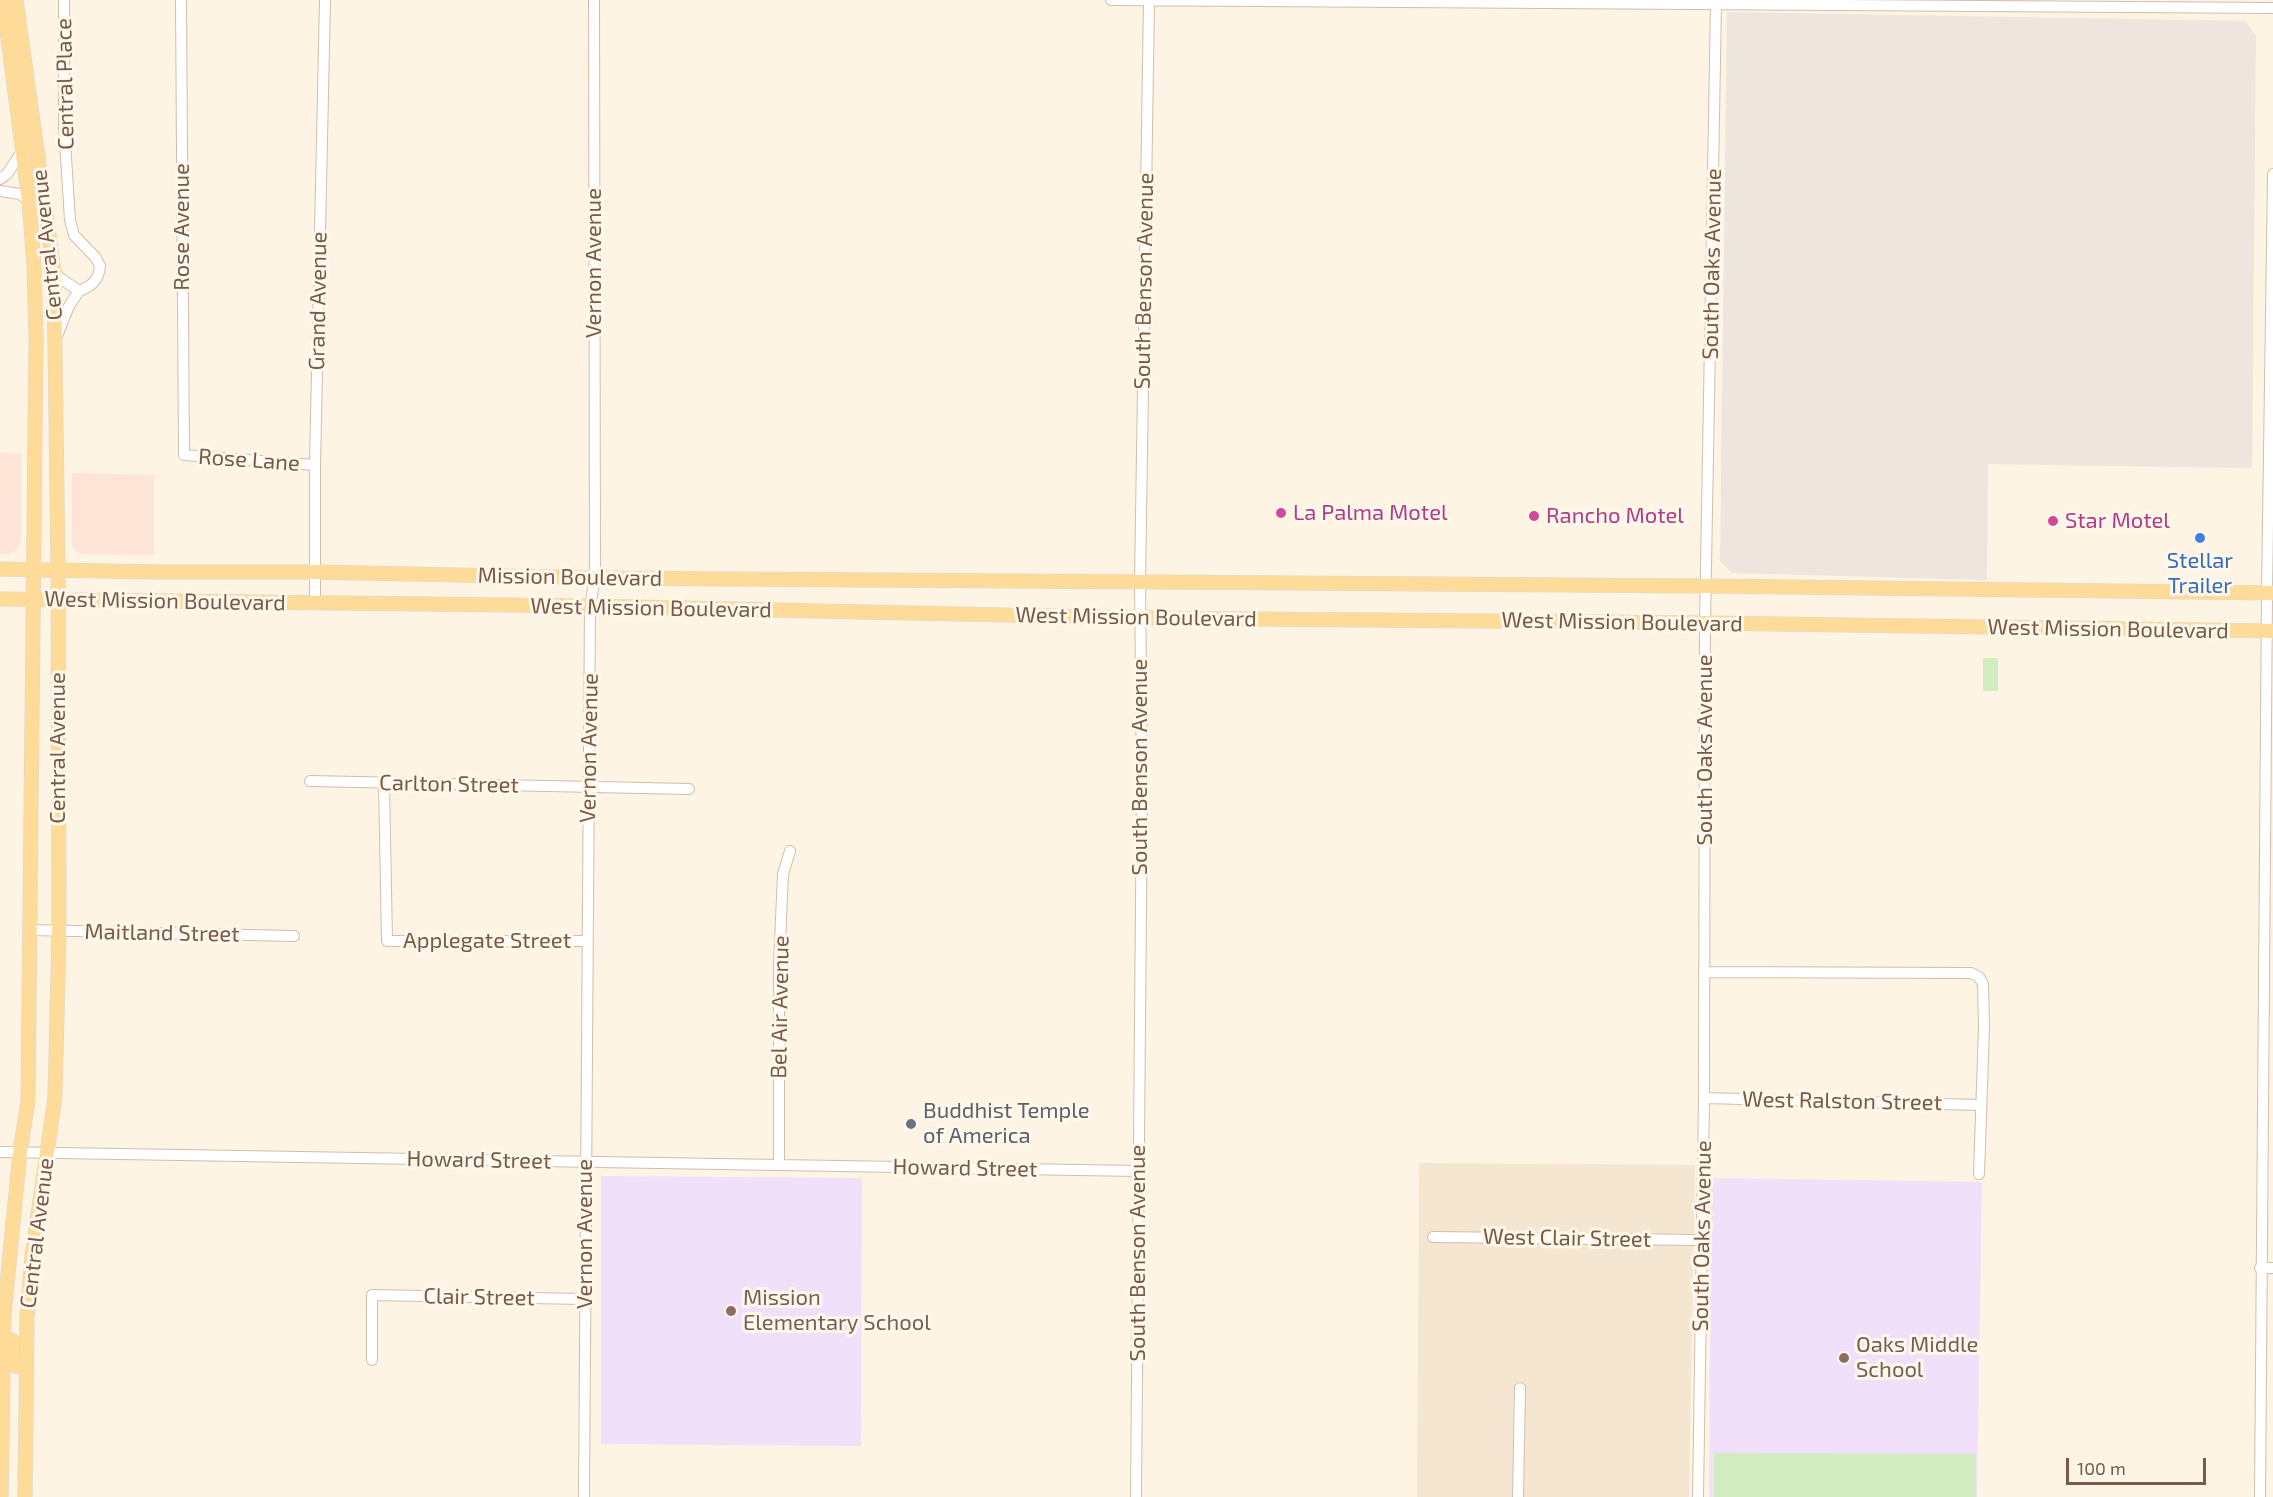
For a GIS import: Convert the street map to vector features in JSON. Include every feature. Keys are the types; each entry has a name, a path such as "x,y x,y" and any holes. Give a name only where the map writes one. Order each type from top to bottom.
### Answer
{"main road":[{"name":"Central Avenue","path":"3,0 12,18 54,271 56,339 59,930 54,1097 32,1256 27,1317 25,1497"},
{"name":"Central Avenue","path":"1,1497 4,1315 20,1152 28,1100 36,337 34,266 12,18 16,0"},
{"name":"Mission Boulevard","path":"0,569 595,578 1140,582"},
{"name":"West Mission Boulevard","path":"1140,582 2270,593"},
{"name":"West Mission Boulevard","path":"0,599 590,606 1140,618 2270,631"},
{"path":"4,1315 10,1331 12,1361 15,1366 27,1368"}],"street":[{"name":"Central Place","path":"64,0 64,126 70,220 74,235 96,258 100,266 96,280 79,291"},
{"name":"Rose Avenue","path":"181,0 184,455"},
{"name":"Grand Avenue","path":"315,603 315,465 326,0"},
{"name":"Vernon Avenue","path":"584,1497 590,606 595,578 594,0"},
{"path":"1111,0 2273,8"},
{"name":"South Benson Avenue","path":"1136,1497 1142,786 1140,582 1149,1"},
{"name":"South Oaks Avenue","path":"1698,1497 1704,1098 1705,623 1716,4"},
{"path":"0,179 7,174 23,150"},
{"path":"2260,1497 2260,1268 2270,631 2273,174"},
{"path":"0,191 20,194 29,201"},
{"path":"54,271 79,291 69,306 56,339"},
{"name":"Rose Lane","path":"184,455 315,465"},
{"name":"Carlton Street","path":"310,782 689,789"},
{"name":"Applegate Street","path":"384,783 387,941 587,941"},
{"name":"Bel Air Avenue","path":"779,1165 781,920 783,874 790,851"},
{"name":"Maitland Street","path":"30,930 294,936"},
{"path":"1704,972 1971,973 1979,977 1983,984 1984,1027 1978,1174"},
{"name":"West Ralston Street","path":"1704,1098 1980,1105"},
{"name":"Howard Street","path":"0,1152 1138,1171"},
{"name":"West Clair Street","path":"1433,1237 1701,1240"},
{"path":"2260,1268 2273,1268"},
{"name":"Clair Street","path":"372,1360 372,1295 585,1299"},
{"path":"1518,1497 1520,1388"}],"shaded area":[{"path":"1727,12 2245,21 2256,35 2252,468 1988,464 1987,580 1732,573 1720,561"},
{"path":"0,453 21,454 21,540 17,549 9,554 0,554"},
{"path":"72,473 154,475 154,555 81,554 75,550 72,546"},
{"path":"1419,1163 1695,1165 1689,1497 1417,1497"},
{"name":"Mission Elementary School","path":"601,1176 862,1178 861,1446 601,1444"},
{"name":"Oaks Middle School","path":"1711,1178 1982,1182 1977,1497 1709,1497"}],"green space":[{"path":"1983,658 1998,658 1998,691 1983,691"},
{"path":"1714,1453 1976,1454 1976,1497 1714,1497"}],"place":[{"name":"La Palma Motel","path":"1281,513"},
{"name":"Rancho Motel","path":"1534,516"},
{"name":"Star Motel","path":"2053,521"},
{"name":"Stellar Trailer","path":"2200,538"},
{"name":"Buddhist Temple of America","path":"911,1124"},
{"name":"Mission Elementary School","path":"731,1311"},
{"name":"Oaks Middle School","path":"1844,1358"}]}
